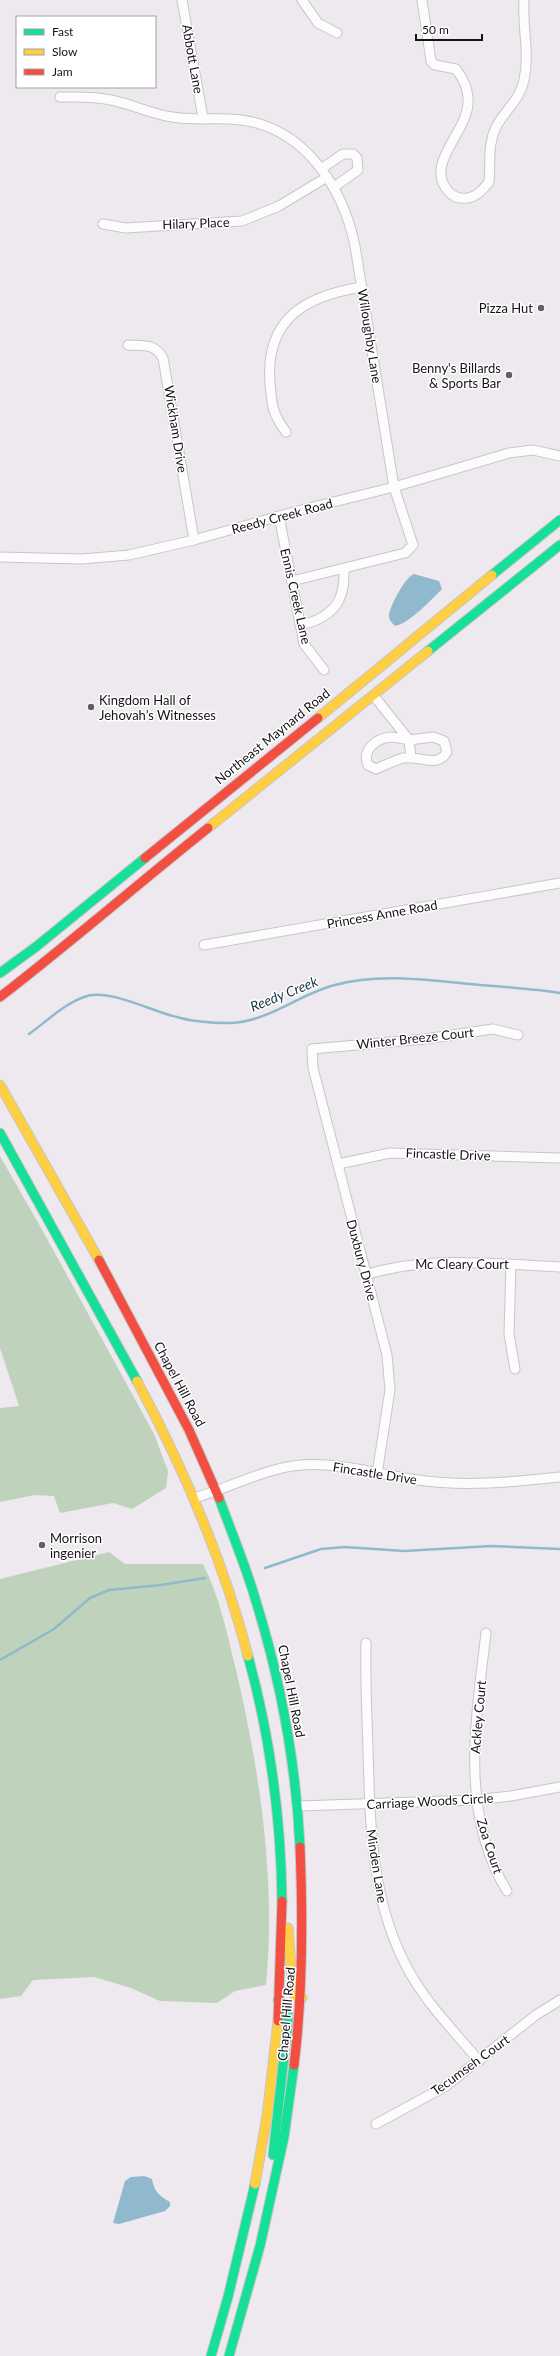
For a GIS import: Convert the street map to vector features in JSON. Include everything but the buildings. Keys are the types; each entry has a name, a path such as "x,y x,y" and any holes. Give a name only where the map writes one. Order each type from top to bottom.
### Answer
{"main road":[{"name":"Northeast Maynard Road","path":"0,973 37,946 560,520"},
{"path":"0,997 54,956 110,908 260,786 374,696 560,545"},
{"name":"Chapel Hill Road","path":"0,1085 84,1232 187,1425 217,1491 241,1555 264,1626 279,1684 299,1806 304,1876 305,1941 302,1998 290,2104 270,2203 229,2356"},
{"name":"Chapel Hill Road","path":"0,1133 140,1383 194,1498 224,1572 254,1680 267,1743 282,1868 278,2000 264,2135 238,2260 211,2356"},
{"path":"282,1897 290,1945 291,1989 295,1996 302,1998"},
{"path":"270,2203 273,2152 288,2021 287,2009 278,2000"}],"street":[{"name":"Abbott Lane","path":"182,0 203,118"},
{"path":"302,0 318,23 338,33"},
{"path":"422,0 431,61 434,65 456,69 467,91 468,103 466,116 440,168 440,178 446,189 453,197 463,199 473,197 489,182 489,149 492,137 496,126 520,93 527,60 524,0"},
{"name":"Willoughby Lane","path":"60,97 111,100 170,117 242,120 273,129 295,142 321,168 334,187 350,223 362,287 394,487 405,524 412,539 410,549 405,553 344,569"},
{"path":"321,168 343,154 352,154 357,158 358,170 334,187"},
{"name":"Hilary Place","path":"103,224 126,228 236,222 253,218 279,206 327,177"},
{"path":"286,432 275,417 271,390 270,363 276,335 295,312 318,297 337,290 362,287"},
{"name":"Wickham Drive","path":"128,345 151,346 157,349 163,358 194,540"},
{"name":"Reedy Creek Road","path":"0,557 109,557 150,551 278,516 394,487 509,453 533,450 560,456"},
{"name":"Ennis Creek Lane","path":"278,516 304,644 324,670"},
{"path":"292,581 344,569 344,585 339,601 317,620 308,624 300,624"},
{"path":"374,696 409,740 411,757"},
{"path":"390,737 409,740 433,737 444,741 447,752 440,760 433,762 411,757 376,769 368,765 365,759 367,750 370,746 390,737"},
{"name":"Princess Anne Road","path":"204,945 560,884"},
{"name":"Winter Breeze Court","path":"312,1049 425,1039 493,1029 518,1035"},
{"name":"Duxbury Drive","path":"312,1049 313,1068 365,1275 386,1348 389,1370 388,1406 377,1474"},
{"name":"Fincastle Drive","path":"338,1164 390,1153 560,1158"},
{"name":"Mc Cleary Court","path":"365,1275 414,1263 446,1262 560,1267"},
{"path":"511,1264 509,1334 515,1369"},
{"name":"Fincastle Drive","path":"194,1498 271,1472 302,1465 334,1466 419,1481 466,1483 560,1477"},
{"name":"Ackley Court","path":"475,1800 474,1761 486,1633"},
{"name":"Minden Lane","path":"366,1644 369,1805 372,1846 377,1878 392,1934 420,1989 479,2060"},
{"name":"Carriage Woods Circle","path":"299,1806 369,1805 475,1800 510,1796 560,1787"},
{"name":"Zoa Court","path":"475,1800 487,1848 497,1873 507,1891"},
{"name":"Tecumseh Court","path":"376,2124 436,2092 536,2015 560,2000"}],"green space":[{"path":"0,1156 154,1434 168,1471 166,1488 132,1509 113,1503 60,1513 54,1496 35,1495 0,1502 0,1408 19,1406 0,1348"},
{"path":"109,1552 125,1564 203,1564 219,1603 236,1670 252,1747 264,1826 269,1906 269,1946 266,1985 235,1991 217,2003 160,2001 131,1988 94,1977 33,1980 21,1996 0,1999 0,1579"}],"water":[{"path":"414,574 439,581 442,589 407,621 395,626 389,617 392,606 398,592 407,580"},
{"path":"144,2176 152,2179 156,2190 163,2198 170,2202 170,2206 165,2211 119,2224 113,2223 125,2181 131,2177"}],"waterway":[{"name":"Reedy Creek","path":"29,1034 69,1004 84,997 94,995 105,995 130,1001 183,1019 204,1022 231,1023 259,1017 322,989 352,981 368,979 419,979 560,993"},
{"path":"265,1568 321,1549 345,1547 404,1551 492,1546 560,1549"},
{"path":"0,1660 54,1629 90,1598 109,1590 161,1585 205,1578"}],"traffic: fast":[{"path":"492,575 560,520"},
{"path":"428,651 560,545"},
{"path":"0,973 37,946 145,858"},
{"path":"0,1133 137,1381"},
{"path":"219,1498 251,1585 272,1659 291,1752 300,1847"},
{"path":"248,1656 256,1686 273,1777 277,1808 282,1901"},
{"path":"273,2155 288,2021 287,2009 278,2000"},
{"path":"229,2356 260,2246 284,2137 294,2065"},
{"path":"211,2356 228,2297 255,2184"}],"traffic: slow":[{"path":"318,718 492,575"},
{"path":"208,828 428,651"},
{"path":"0,1085 99,1260"},
{"path":"137,1381 171,1447 201,1515 227,1584 248,1656"},
{"path":"288,1928 293,1991 295,1996 302,1998"},
{"path":"255,2184 267,2116 278,2021"}],"traffic: jam":[{"path":"145,858 318,718"},
{"path":"0,997 208,828"},
{"path":"99,1260 189,1430 219,1498"},
{"path":"294,2065 302,1956 300,1847"},
{"path":"278,2021 282,1901"}],"place":[{"name":"Pizza Hut","path":"541,308"},
{"name":"Benny's Billards & Sports Bar","path":"509,375"},
{"name":"Kingdom Hall of Jehovah’s Witnesses","path":"91,707"},
{"name":"Morrison ingenier","path":"42,1545"}]}
